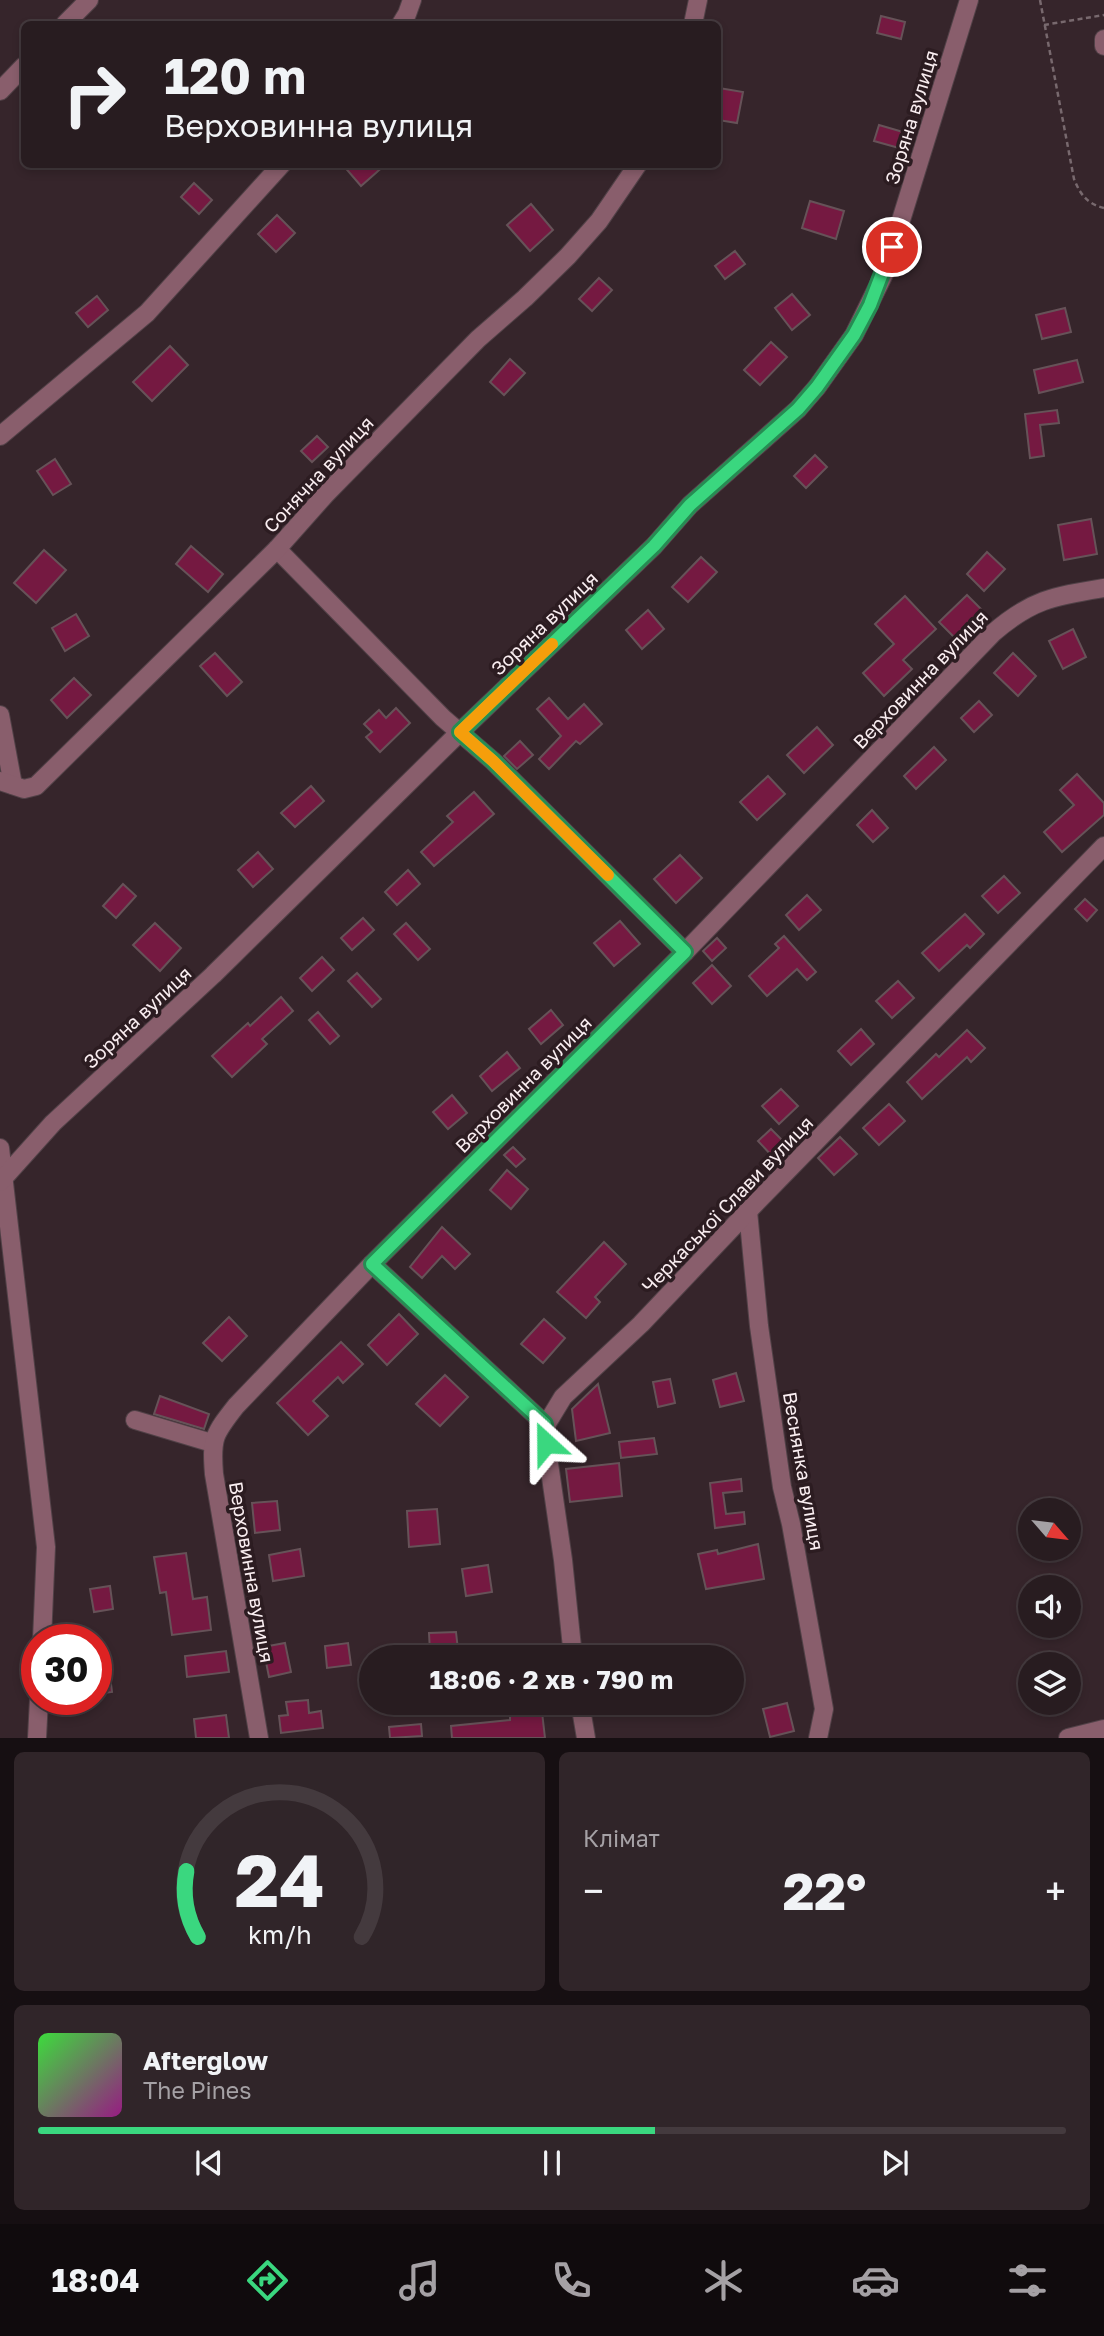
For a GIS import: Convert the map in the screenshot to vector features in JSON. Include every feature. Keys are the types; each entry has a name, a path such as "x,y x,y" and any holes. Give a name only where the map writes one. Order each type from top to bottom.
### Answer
{"street":[{"path":"68,21 89,0"},
{"path":"403,21 412,0"},
{"path":"694,21 698,0"},
{"name":"Зоряна вулиця","path":"2,1179 53,1123 213,975 654,546 690,505 798,409 817,387 847,345 885,272 969,0"},
{"path":"1104,40 1104,46"},
{"path":"0,91 21,69"},
{"path":"0,436 147,313 278,168"},
{"name":"Сонячна вулиця","path":"6,783 24,789 36,786 277,549 325,495 468,349 568,256 599,221 635,168"},
{"path":"277,549 443,718 493,761 685,952"},
{"name":"Верховинна вулиця","path":"259,1738 214,1474 212,1443 219,1428 236,1406 372,1264 685,952 993,633 1016,613 1058,596 1104,588"},
{"path":"0,715 6,783"},
{"name":"Черкаської Слави вулиця","path":"545,1424 563,1397 641,1324 1104,846"},
{"path":"0,1148 46,1547 42,1624"},
{"name":"Веснянка вулиця","path":"748,1211 760,1326 782,1487 824,1709 818,1738"},
{"path":"372,1264 545,1424 572,1645"},
{"path":"135,1420 212,1443"},
{"path":"37,1738 38,1715"},
{"path":"582,1715 586,1738"},
{"path":"1068,1738 1104,1729"}],"path":[{"path":"1040,0 1074,179 1088,202 1104,208"},
{"path":"1044,25 1104,15"}],"building":[{"path":"881,16 905,22 901,39 877,33"},
{"path":"721,88 743,92 737,123 721,120"},
{"path":"879,125 903,132 899,148 874,141"},
{"path":"345,168 381,168 361,186"},
{"path":"194,183 212,200 199,214 181,197"},
{"path":"810,201 844,211 836,239 802,228"},
{"path":"531,204 553,230 530,251 507,225"},
{"path":"277,215 295,233 276,252 258,234"},
{"path":"735,251 745,264 725,279 715,266"},
{"path":"599,278 612,290 592,311 579,299"},
{"path":"792,294 810,315 792,330 775,308"},
{"path":"97,296 108,310 88,327 76,313"},
{"path":"1065,308 1071,332 1042,339 1036,315"},
{"path":"771,342 787,357 760,385 744,370"},
{"path":"170,346 188,365 152,401 133,382"},
{"path":"510,359 525,373 504,395 490,382"},
{"path":"1077,360 1083,382 1039,393 1034,370"},
{"path":"1057,410 1059,423 1040,425 1044,456 1030,458 1025,414"},
{"path":"317,436 328,447 312,462 301,451"},
{"path":"815,455 827,467 806,488 794,476"},
{"path":"55,459 71,484 53,495 37,471"},
{"path":"1091,519 1097,554 1064,560 1058,525"},
{"path":"191,546 223,574 208,592 176,564"},
{"path":"44,550 66,570 36,603 14,583"},
{"path":"987,552 1005,569 984,591 967,574"},
{"path":"701,557 717,572 688,602 672,587"},
{"path":"967,595 983,611 955,638 939,622"},
{"path":"905,596 936,629 903,660 912,669 884,696 863,673 894,644 875,624"},
{"path":"648,610 664,629 642,649 626,630"},
{"path":"76,614 89,636 65,651 52,628"},
{"path":"1073,629 1086,657 1063,669 1049,641"},
{"path":"215,653 242,682 227,696 200,666"},
{"path":"1013,653 1036,676 1018,696 994,673"},
{"path":"74,678 91,695 67,718 51,700"},
{"path":"549,698 568,719 584,704 602,724 580,744 576,741 549,769 539,759 561,736 537,709"},
{"path":"979,701 992,715 974,732 961,718"},
{"path":"396,708 410,723 380,752 366,737 372,732 364,724 379,710 386,718"},
{"path":"817,727 833,745 804,773 787,755"},
{"path":"520,741 533,755 517,769 504,756"},
{"path":"934,747 946,760 916,789 904,776"},
{"path":"1077,774 1104,803 1104,815 1062,852 1044,832 1074,805 1060,790"},
{"path":"768,776 785,794 757,820 740,802"},
{"path":"311,786 324,801 295,827 281,813"},
{"path":"474,792 494,814 434,866 421,852 453,822 447,816"},
{"path":"872,810 888,828 873,842 857,825"},
{"path":"258,852 273,869 253,887 238,870"},
{"path":"680,855 702,878 676,903 654,879"},
{"path":"408,870 420,884 397,905 385,892"},
{"path":"1004,876 1020,893 998,913 982,896"},
{"path":"123,884 136,896 116,918 103,906"},
{"path":"807,895 821,910 799,930 786,915"},
{"path":"1085,899 1097,910 1087,921 1075,909"},
{"path":"965,914 984,934 970,948 967,945 939,971 922,953"},
{"path":"363,918 374,930 352,950 341,938"},
{"path":"620,921 640,944 614,966 594,943"},
{"path":"155,923 181,948 160,971 133,945"},
{"path":"406,923 430,949 418,960 394,934"},
{"path":"784,936 816,972 807,980 797,969 767,996 749,976 779,948 775,944"},
{"path":"717,938 726,948 712,961 703,951"},
{"path":"322,957 334,970 312,991 300,978"},
{"path":"712,965 731,986 712,1004 693,983"},
{"path":"357,973 381,999 372,1007 348,981"},
{"path":"898,981 914,998 892,1018 876,1001"},
{"path":"281,997 293,1011 262,1039 267,1044 232,1077 212,1056"},
{"path":"551,1010 563,1025 541,1044 529,1029"},
{"path":"318,1012 339,1036 330,1044 309,1020"},
{"path":"861,1029 874,1044 851,1065 838,1051"},
{"path":"967,1030 985,1048 971,1062 967,1057 922,1099 907,1082 936,1054 939,1057"},
{"path":"507,1052 520,1068 492,1091 480,1076"},
{"path":"781,1089 798,1106 779,1124 762,1106"},
{"path":"452,1095 467,1113 448,1129 433,1112"},
{"path":"889,1104 905,1121 879,1145 863,1128"},
{"path":"771,1129 787,1145 774,1158 758,1141"},
{"path":"840,1137 857,1154 834,1175 818,1158"},
{"path":"513,1147 525,1159 516,1167 504,1155"},
{"path":"507,1170 528,1189 511,1209 490,1190"},
{"path":"442,1227 470,1254 455,1269 442,1256 422,1278 410,1267"},
{"path":"604,1242 626,1264 595,1297 600,1302 586,1318 557,1292"},
{"path":"399,1314 418,1334 387,1365 368,1345"},
{"path":"229,1317 247,1336 222,1361 203,1343"},
{"path":"544,1319 565,1338 543,1363 521,1344"},
{"path":"341,1342 363,1364 343,1383 338,1377 313,1401 328,1416 308,1435 277,1403"},
{"path":"736,1373 744,1401 720,1407 713,1380"},
{"path":"445,1375 468,1397 440,1426 416,1404"},
{"path":"670,1379 675,1403 658,1407 653,1382"},
{"path":"598,1384 610,1433 576,1441 572,1409"},
{"path":"160,1396 209,1414 204,1429 154,1414"},
{"path":"654,1438 657,1454 621,1458 619,1442"},
{"path":"619,1463 622,1496 570,1502 566,1469"},
{"path":"741,1479 742,1491 723,1493 726,1514 744,1512 745,1524 715,1528 710,1483"},
{"path":"277,1501 280,1530 255,1533 252,1503"},
{"path":"437,1509 440,1544 409,1547 407,1511"},
{"path":"758,1544 764,1579 706,1589 698,1554 717,1550 718,1554"},
{"path":"300,1549 304,1576 273,1581 269,1555"},
{"path":"186,1553 193,1599 207,1597 211,1630 172,1635 166,1592 160,1593 154,1557"},
{"path":"488,1565 492,1592 466,1596 462,1569"},
{"path":"110,1586 113,1609 94,1612 90,1589"},
{"path":"456,1632 457,1645 430,1645 429,1633"},
{"path":"285,1643 291,1672 269,1677 263,1647"},
{"path":"348,1643 351,1665 327,1668 325,1646"},
{"path":"226,1651 229,1672 187,1677 185,1656"},
{"path":"308,1700 309,1713 321,1711 323,1728 281,1733 279,1716 288,1715 286,1702"},
{"path":"787,1703 794,1731 770,1737 763,1709"},
{"path":"226,1715 229,1738 196,1738 194,1719"},
{"path":"510,1715 542,1715 545,1738 452,1738 451,1726 510,1720"},
{"path":"421,1724 422,1736 390,1738 389,1727"}],"slow traffic":[{"path":"552,644 460,732 608,875"}],"route":[{"path":"546,1443 545,1424 372,1264 685,952 493,761 460,732 654,546 718,478 798,409 854,335 885,272 892,247"}]}
